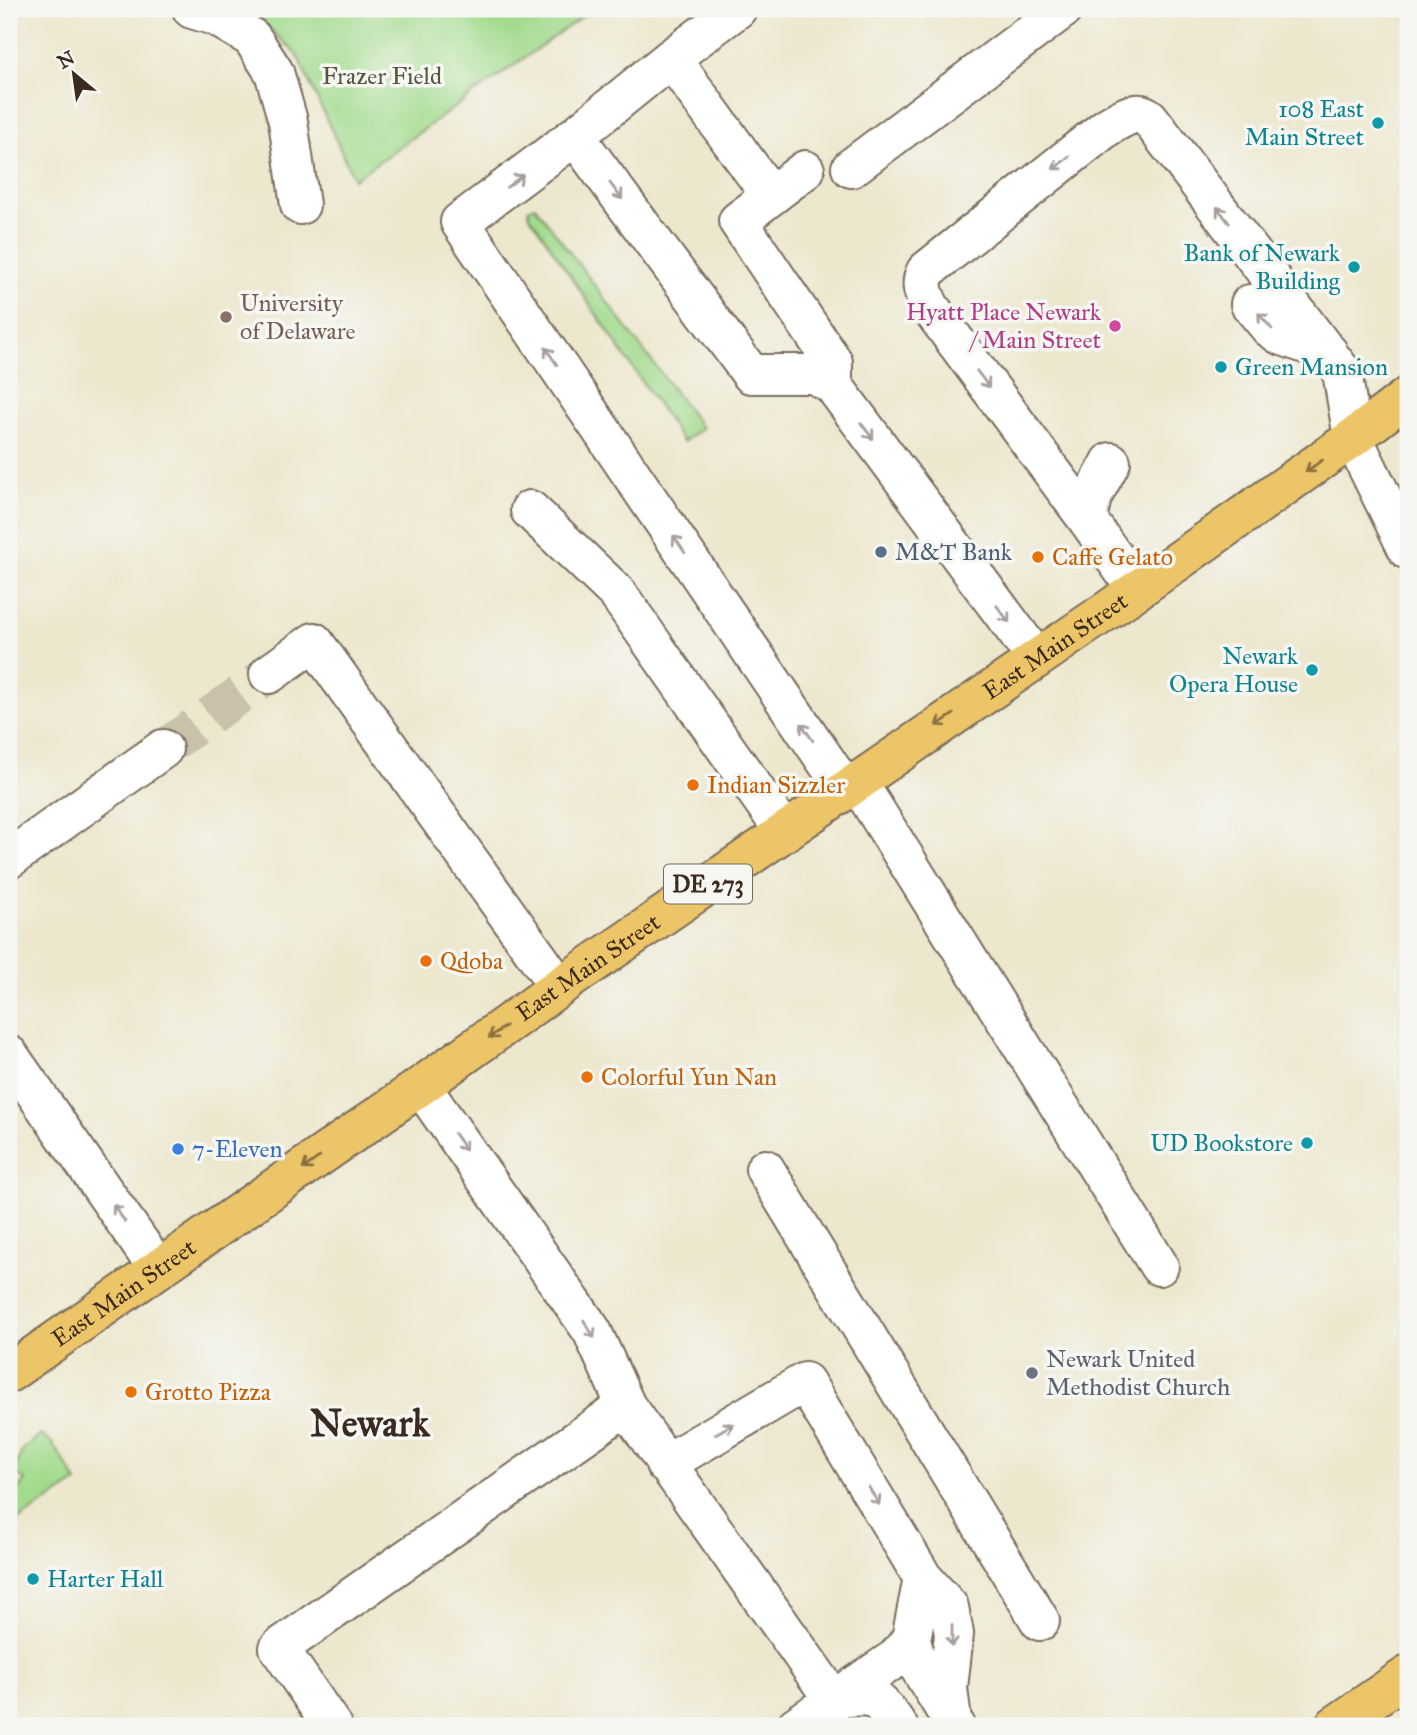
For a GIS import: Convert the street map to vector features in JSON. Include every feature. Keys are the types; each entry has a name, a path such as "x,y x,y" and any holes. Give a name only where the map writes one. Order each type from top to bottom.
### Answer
{"main road":[{"name":"East Main Street","path":"9,1373 421,1087 559,986 1137,590 1353,438 1408,396"},
{"path":"1334,1726 1408,1675"}],"street":[{"path":"192,9 215,16 251,38 274,72 288,121 300,205"},
{"path":"737,9 460,222 851,785 1159,1266"},
{"path":"851,168 1063,9"},
{"path":"671,58 771,196"},
{"path":"1137,590 930,307 923,292 922,278 926,271 943,257 1107,127 1137,113 1144,113 1149,118 1342,372 1353,438 1408,550"},
{"path":"575,136 751,374 814,374 833,385 1036,658"},
{"path":"805,170 738,221 834,362 833,385"},
{"path":"1250,304 1270,328 1280,335 1328,352"},
{"path":"1087,519 1092,497 1111,463"},
{"path":"530,510 617,593 784,831"},
{"path":"270,674 314,642 559,986"},
{"path":"9,859 163,749"},
{"path":"9,1055 158,1269"},
{"path":"421,1087 592,1331 626,1406 665,1464 833,1699"},
{"path":"765,1170 1040,1622"},
{"path":"665,1464 805,1382 923,1578 949,1607 954,1634 948,1688 954,1723"},
{"path":"332,1726 279,1648 626,1406"},
{"path":"923,1578 911,1639 917,1664 954,1723"},
{"path":"796,1726 896,1658 911,1639"},
{"path":"833,1699 865,1695 882,1703 898,1726"}],"green space":[{"name":"Frazer Field","path":"250,9 593,9 354,179 297,55"},
{"path":"535,206 702,428 683,442 530,216 528,209"},
{"path":"41,1435 52,1443 77,1482 17,1521 14,1518 9,1521 9,1503 25,1480 12,1472 24,1448"}],"tunnel":[{"path":"163,749 269,674"}],"place":[{"name":"108 East Main Street","path":"1378,123"},
{"name":"Bank of Newark Building","path":"1354,267"},
{"name":"University of Delaware","path":"226,317"},
{"name":"Hyatt Place Newark / Main Street","path":"1115,326"},
{"name":"Green Mansion","path":"1221,367"},
{"name":"M&T Bank","path":"881,552"},
{"name":"Caffe Gelato","path":"1038,557"},
{"name":"Newark Opera House","path":"1312,670"},
{"name":"Indian Sizzler","path":"693,785"},
{"name":"Qdoba","path":"426,961"},
{"name":"Colorful Yun Nan","path":"587,1077"},
{"name":"UD Bookstore","path":"1307,1143"},
{"name":"7-Eleven","path":"178,1149"},
{"name":"Newark United Methodist Church","path":"1032,1373"},
{"name":"Grotto Pizza","path":"131,1392"},
{"name":"Harter Hall","path":"33,1579"}],"district":[{"name":"Newark","path":"370,1423"}]}
